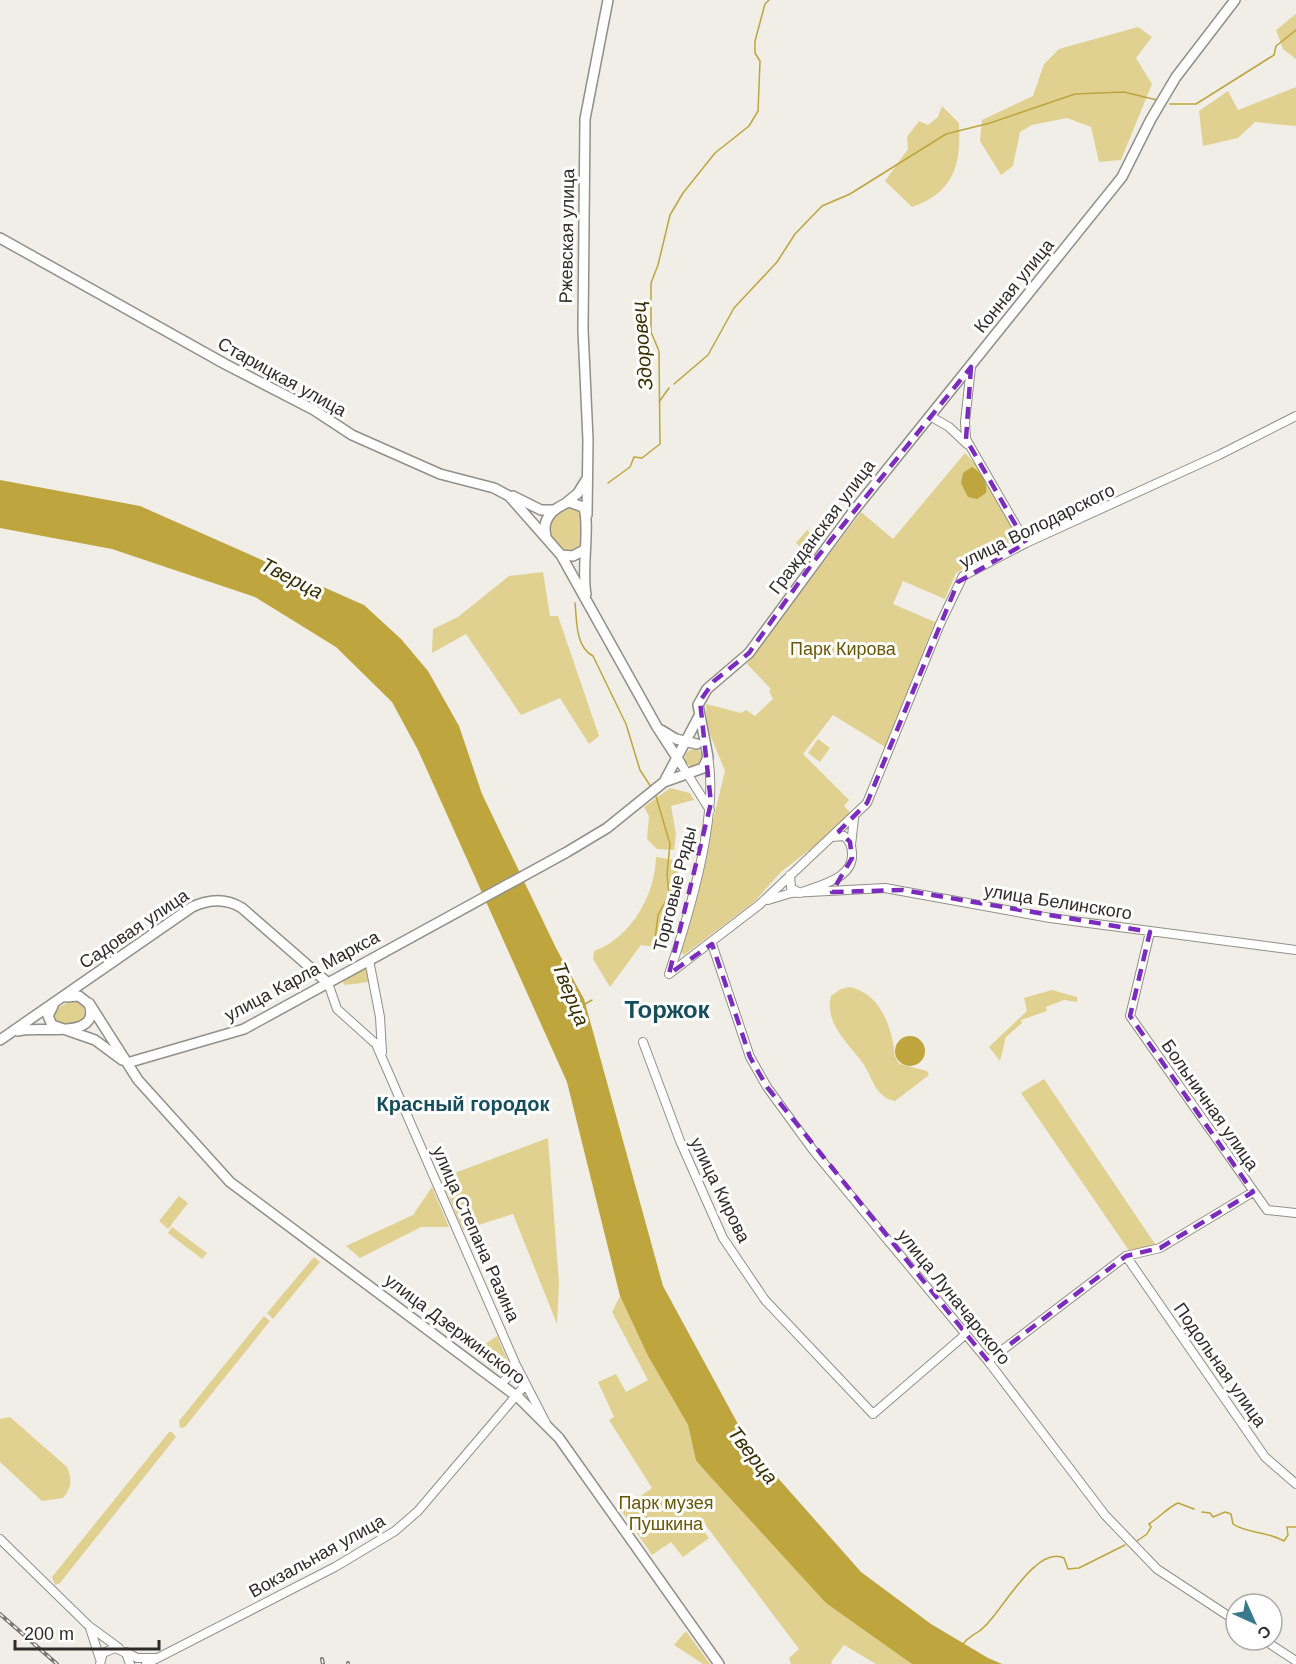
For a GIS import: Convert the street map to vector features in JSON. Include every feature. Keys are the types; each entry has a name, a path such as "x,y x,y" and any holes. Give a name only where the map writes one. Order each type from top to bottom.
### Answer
{"main road":[{"name":"Ржевская улица","path":"587,515 588,440 583,330 585,119 608,0"},
{"name":"Конная улица","path":"971,367 1131,162 1151,118 1176,77 1235,0"},
{"name":"Старицкая улица","path":"0,238 225,364 314,410 352,435 440,474 503,492 547,536"},
{"name":"Гражданская улица","path":"686,758 699,708 711,684 749,653 814,561 971,367"},
{"path":"587,475 580,490 555,510 546,521 547,536 561,555 657,727 666,740 686,758 705,765 708,755 699,708"},
{"path":"503,492 541,510 555,510"},
{"path":"565,504 580,504 587,515 583,582 591,608"},
{"path":"561,555 573,556 584,550"},
{"path":"657,727 673,737 686,758"},
{"path":"666,740 670,757 667,780"},
{"path":"667,780 686,758 708,755"},
{"path":"667,780 686,758"},
{"name":"улица Карла Маркса","path":"127,1063 244,1029 539,868 607,828 667,780"},
{"name":"Садовая улица","path":"0,1040 192,907 210,901 231,902"},
{"name":"улица Степана Разина","path":"231,902 246,911 328,983"},
{"path":"76,995 89,1004 127,1063 98,1041 52,1025 48,1017 49,1011 60,1000 76,995"},
{"path":"13,1032 32,1028 76,1029 85,1025 90,1016 89,1004"},
{"name":"улица Дзержинского","path":"127,1063 138,1080 203,1154 242,1192 515,1395 546,1423 718,1664"}],"street":[{"path":"969,447 965,422 971,367"},
{"path":"930,416 948,427 969,447 1026,543"},
{"name":"улица Володарского","path":"759,905 867,803 958,582 966,574 1026,543 1168,479 1296,416"},
{"name":"Торговые Ряды","path":"708,755 712,784 710,812 688,911 669,974 712,944"},
{"path":"686,758 696,786 710,812"},
{"path":"667,780 696,786"},
{"name":"улица Володарского","path":"800,893 843,874 851,861 854,817"},
{"path":"831,838 844,836 851,846"},
{"path":"790,875 790,886 800,893"},
{"name":"улица Белинского","path":"800,893 894,889 1050,918 1296,950"},
{"path":"712,944 759,905 781,895 800,893"},
{"name":"Больничная улица","path":"1150,932 1130,1016 1267,1210 1296,1213"},
{"name":"улица Луначарского","path":"712,944 750,1057 766,1087 813,1150 988,1361 1105,1515 1157,1569 1224,1613"},
{"name":"улица Степана Разина","path":"369,960 380,1017 382,1057"},
{"name":"улица Степана Разина","path":"328,983 337,1009 369,1035 382,1057 518,1370 546,1423"},
{"name":"улица Кирова","path":"643,1042 680,1141 723,1238 765,1300 873,1414 966,1334"},
{"path":"988,1361 1126,1256 1160,1248 1253,1192"},
{"name":"Подольная улица","path":"1126,1256 1265,1456 1278,1471 1296,1484"},
{"path":"500,1384 518,1370"},
{"name":"Вокзальная улица","path":"146,1664 335,1567 395,1531 424,1504 526,1384"},
{"path":"0,1539 89,1626 137,1658 156,1658"},
{"path":"89,1626 100,1661"},
{"path":"100,1661 108,1649 122,1650"},
{"path":"122,1650 130,1664"},
{"path":"1282,1652 1296,1661"}],"highlighted area":[{"path":"971,367 966,439 1026,543 958,582 867,803 839,831 850,842 852,858 832,892 903,890 1150,932 1130,1016 1253,1192 1160,1248 1126,1256 988,1361 767,1087 750,1057 712,944 669,974 711,803 700,701 714,681 749,653 814,561"}],"green space":[{"path":"1296,14 1296,59 1283,49 1276,30"},
{"path":"1138,27 1152,37 1136,58 1152,84 1121,160 1099,162 1091,127 1067,118 1032,125 1020,132 1013,166 1001,175 980,141 982,120 1033,96 1044,64 1059,49"},
{"path":"1296,87 1296,126 1255,122 1238,138 1203,146 1199,111 1228,91 1238,110"},
{"path":"942,106 959,123 959,151 956,164 946,185 938,193 912,207 885,181 908,149 907,137 919,121 928,125 938,117"},
{"name":"Парк Кирова","path":"965,453 979,468 1021,540 956,573 945,599 903,581 893,604 935,622 885,747 833,715 803,754 849,800 844,806 850,812 843,824 781,872 754,902 684,955 681,952 725,771 707,727 706,704 741,713 746,710 755,716 773,699 769,691 771,689 747,664 861,512 893,539"},
{"path":"567,506 583,511 580,546 574,553 564,552 548,532 549,519"},
{"path":"807,530 821,542 810,555 796,543"},
{"path":"543,572 550,616 558,616 599,736 589,744 560,698 521,715 466,634 432,653 433,629 458,617 509,576"},
{"path":"818,739 830,748 820,762 808,753"},
{"path":"690,749 698,749 703,754 701,765 690,767 685,762 685,754"},
{"path":"670,788 690,793 694,800 671,806 676,834 674,850 657,849 647,839 649,816 644,807"},
{"path":"656,857 674,860 679,867 657,947 641,945 610,987 593,959 594,951 607,945 630,926 646,900 655,871"},
{"path":"366,968 369,982 345,985 343,983 344,979"},
{"path":"850,987 874,1000 884,1015 891,1033 895,1056 900,1064 927,1071 929,1075 895,1101 888,1099 878,1091 866,1068 834,1024 830,1006 831,996 841,989"},
{"path":"1052,990 1077,997 1077,1002 1064,1000 1046,1007 1047,1011 1021,1020 1022,1023 1006,1037 1000,1061 989,1047 1027,1011 1024,998"},
{"path":"75,999 84,1006 85,1018 78,1023 70,1024 55,1020 53,1016 57,1008"},
{"path":"1044,1079 1157,1247 1132,1255 1021,1093"},
{"path":"548,1138 559,1283 557,1324 513,1214 463,1230 441,1178"},
{"path":"432,1187 449,1227 421,1227 360,1258 346,1246 413,1215"},
{"path":"179,1196 188,1203 168,1229 159,1221"},
{"path":"172,1227 207,1253 202,1259 168,1233"},
{"path":"314,1257 320,1262 273,1319 267,1313"},
{"name":"Парк музея Пушкина","path":"620,1296 648,1356 688,1425 696,1462 882,1641 912,1664 876,1664 844,1645 831,1662 832,1664 791,1664 789,1658 799,1649 704,1523 701,1528 709,1538 683,1557 671,1542 652,1555 621,1510 652,1488 609,1420 614,1417 598,1382 616,1374 626,1392 648,1380 612,1312"},
{"path":"264,1316 270,1321 185,1427 180,1428 179,1421"},
{"path":"497,1336 511,1368 501,1375 472,1353"},
{"path":"10,1417 67,1467 70,1483 63,1498 42,1501 0,1462 0,1419"},
{"path":"169,1432 176,1437 60,1583 55,1585 52,1577"},
{"path":"686,1631 710,1664 703,1664 674,1645"}],"water":[{"path":"972,467 981,475 986,485 986,493 977,499 968,497 961,483 963,473"},
{"name":"Тверца","path":"0,480 140,506 364,605 401,639 428,671 459,726 482,794 556,948 584,999 663,1286 745,1437 762,1460 861,1572 931,1624 1002,1664 912,1664 826,1603 696,1461 688,1425 648,1356 620,1296 567,1082 418,750 392,702 336,647 255,597 112,549 0,528"},
{"path":"910,1036 916,1037 924,1045 924,1057 916,1065 910,1066 904,1065 896,1057 895,1051 896,1045 904,1037"}],"waterway":[{"name":"Здоровец","path":"608,483 630,467 634,457 642,458 660,444 659,351 651,332 651,283 658,265 670,215 683,193 715,153 749,126 758,111 760,61 755,53 755,41 765,4 769,0"},
{"path":"1170,104 1196,104 1274,55 1276,46 1296,30"},
{"path":"674,384 708,355 734,308 777,262 795,234 822,206 850,194 946,134 990,123 1075,94 1124,92 1157,100"},
{"path":"659,402 669,388"},
{"name":"Здоровец","path":"575,603 580,640 587,652 593,656 626,724 640,770 651,787"},
{"name":"Здоровец","path":"654,947 658,915 669,895 667,874 670,844 655,793"},
{"name":"Здоровец","path":"585,1004 592,1000"},
{"path":"1137,1541 1147,1534 1151,1527 1149,1524 1174,1505 1178,1503 1194,1509"},
{"path":"1202,1512 1210,1513 1213,1517 1225,1512 1231,1514 1233,1524 1238,1527 1284,1541 1288,1535 1287,1527 1296,1527"},
{"path":"963,1644 984,1627 1020,1582 1042,1561 1053,1557 1064,1558 1068,1569 1079,1568 1125,1545"}],"railway":[{"path":"0,1614 57,1664"},
{"path":"322,1659 323,1664"}],"district":[{"name":"Торжок","path":"667,1010"},
{"name":"Красный городок","path":"463,1104"}]}
